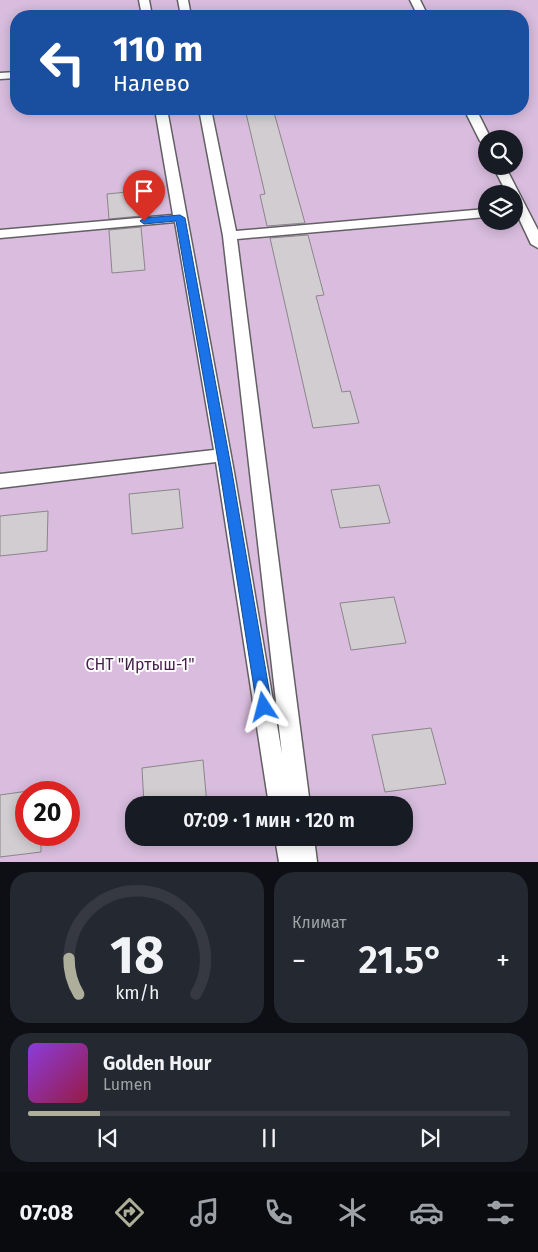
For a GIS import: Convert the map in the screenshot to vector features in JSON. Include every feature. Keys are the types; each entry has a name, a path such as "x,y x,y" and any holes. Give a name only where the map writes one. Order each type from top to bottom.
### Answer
{"lane":[{"path":"163,115 223,455 279,796"},
{"path":"205,115 230,236 298,796"},
{"path":"473,115 480,130"},
{"path":"523,209 538,208"},
{"path":"230,236 478,214"},
{"path":"0,234 180,218"},
{"path":"523,220 538,244"},
{"path":"0,481 223,455"},
{"path":"287,846 290,862"},
{"path":"304,846 306,862"}],"green space":[{"name":"СНТ \"Иртыш-1\"","path":"0,0 538,0 538,862 0,862"}],"building":[{"path":"246,115 275,115 305,223 267,226 260,195 265,194"},
{"path":"137,191 140,216 109,219 107,194"},
{"path":"141,227 145,270 112,273 109,230"},
{"path":"308,235 324,295 316,296 342,392 350,391 359,423 313,428 270,238"},
{"path":"379,485 390,523 340,528 331,490"},
{"path":"179,489 183,528 132,534 129,494"},
{"path":"48,511 47,551 0,556 0,516"},
{"path":"394,597 406,643 351,650 340,603"},
{"path":"431,728 446,784 385,792 372,735"},
{"path":"203,760 206,796 144,796 142,768"},
{"path":"15,793 15,846 41,846 41,852 0,857 0,795"}],"route":[{"path":"144,221 180,218 226,472 264,707"}]}
